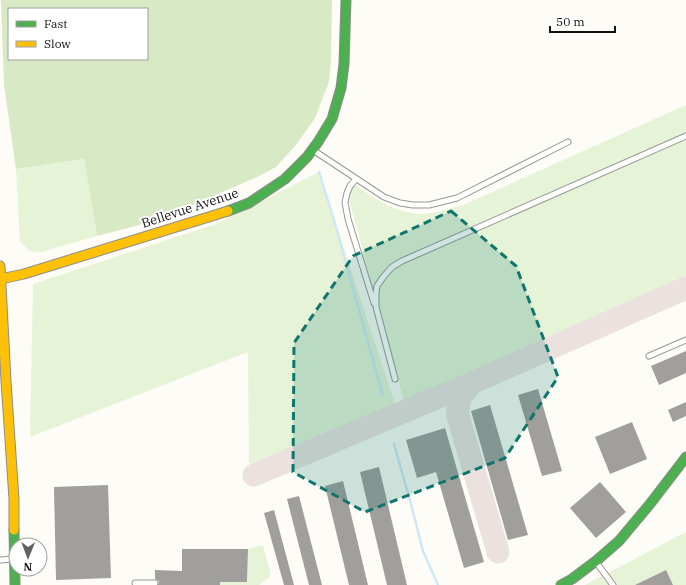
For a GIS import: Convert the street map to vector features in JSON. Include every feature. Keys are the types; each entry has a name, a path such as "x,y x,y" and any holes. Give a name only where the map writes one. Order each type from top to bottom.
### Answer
{"street":[{"name":"Bellevue Avenue","path":"1,279 24,274 228,212 249,203 285,179 307,157 332,119 341,88 344,64 346,0"},
{"path":"0,266 6,388 14,499 14,537"},
{"path":"561,585 572,579 619,542 686,457"}],"lane":[{"path":"376,307 377,286 392,268 402,261 686,136"},
{"path":"312,150 384,197 413,206 429,206 457,198 568,142"},
{"path":"356,179 350,186 345,202 348,219 376,307 395,379"},
{"path":"649,356 686,340"},
{"path":"596,561 613,585"},
{"path":"135,583 155,583"}],"highlighted area":[{"path":"451,211 516,266 558,377 505,458 365,512 293,472 294,343 353,256"}],"green space":[{"path":"1,0 332,0 331,61 329,82 315,118 296,145 276,167 257,177 181,210 136,226 97,236 84,159 16,169 4,85"},
{"path":"686,105 686,277 404,402 349,200 350,192 354,184 385,204 402,211 421,214 442,211 463,205"},
{"path":"84,159 97,236 41,252 29,250 20,241 16,169"},
{"path":"319,172 396,407 249,464 248,352 30,437 33,284 216,224"},
{"path":"686,532 686,585 585,585"},
{"path":"263,545 270,577 259,585 220,585 220,582 247,582 248,549"}],"building":[{"path":"686,351 686,373 659,385 651,366"},
{"path":"538,389 562,471 542,476 518,395"},
{"path":"686,402 686,416 673,422 668,410"},
{"path":"490,405 528,535 508,540 471,411"},
{"path":"632,422 647,459 610,474 595,437"},
{"path":"445,428 484,562 464,568 436,472 417,478 406,440"},
{"path":"379,467 407,585 387,585 360,472"},
{"path":"343,481 368,585 349,585 325,486"},
{"path":"600,482 626,512 596,538 570,508"},
{"path":"108,485 111,578 56,580 54,487"},
{"path":"299,496 322,585 309,585 287,499"},
{"path":"274,510 294,585 284,585 264,513"},
{"path":"182,549 248,549 247,582 220,582 220,585 158,585 159,581 155,579 155,570 182,571"},
{"path":"666,570 673,585 635,585"}],"waterway":[{"path":"319,172 334,220 382,393"},
{"path":"394,444 423,551 438,585"}],"taxiway":[{"path":"254,475 472,383 686,288"},
{"path":"472,383 460,398 458,416 498,552"}],"traffic: fast":[{"path":"228,211 249,203 285,179 307,157 332,119 341,88 344,64 346,0"},
{"path":"561,585 572,579 596,561 619,541 686,457"},
{"path":"14,530 15,585"}],"traffic: slow":[{"path":"1,279 24,274 228,211"},
{"path":"0,266 14,499 14,530"}]}
